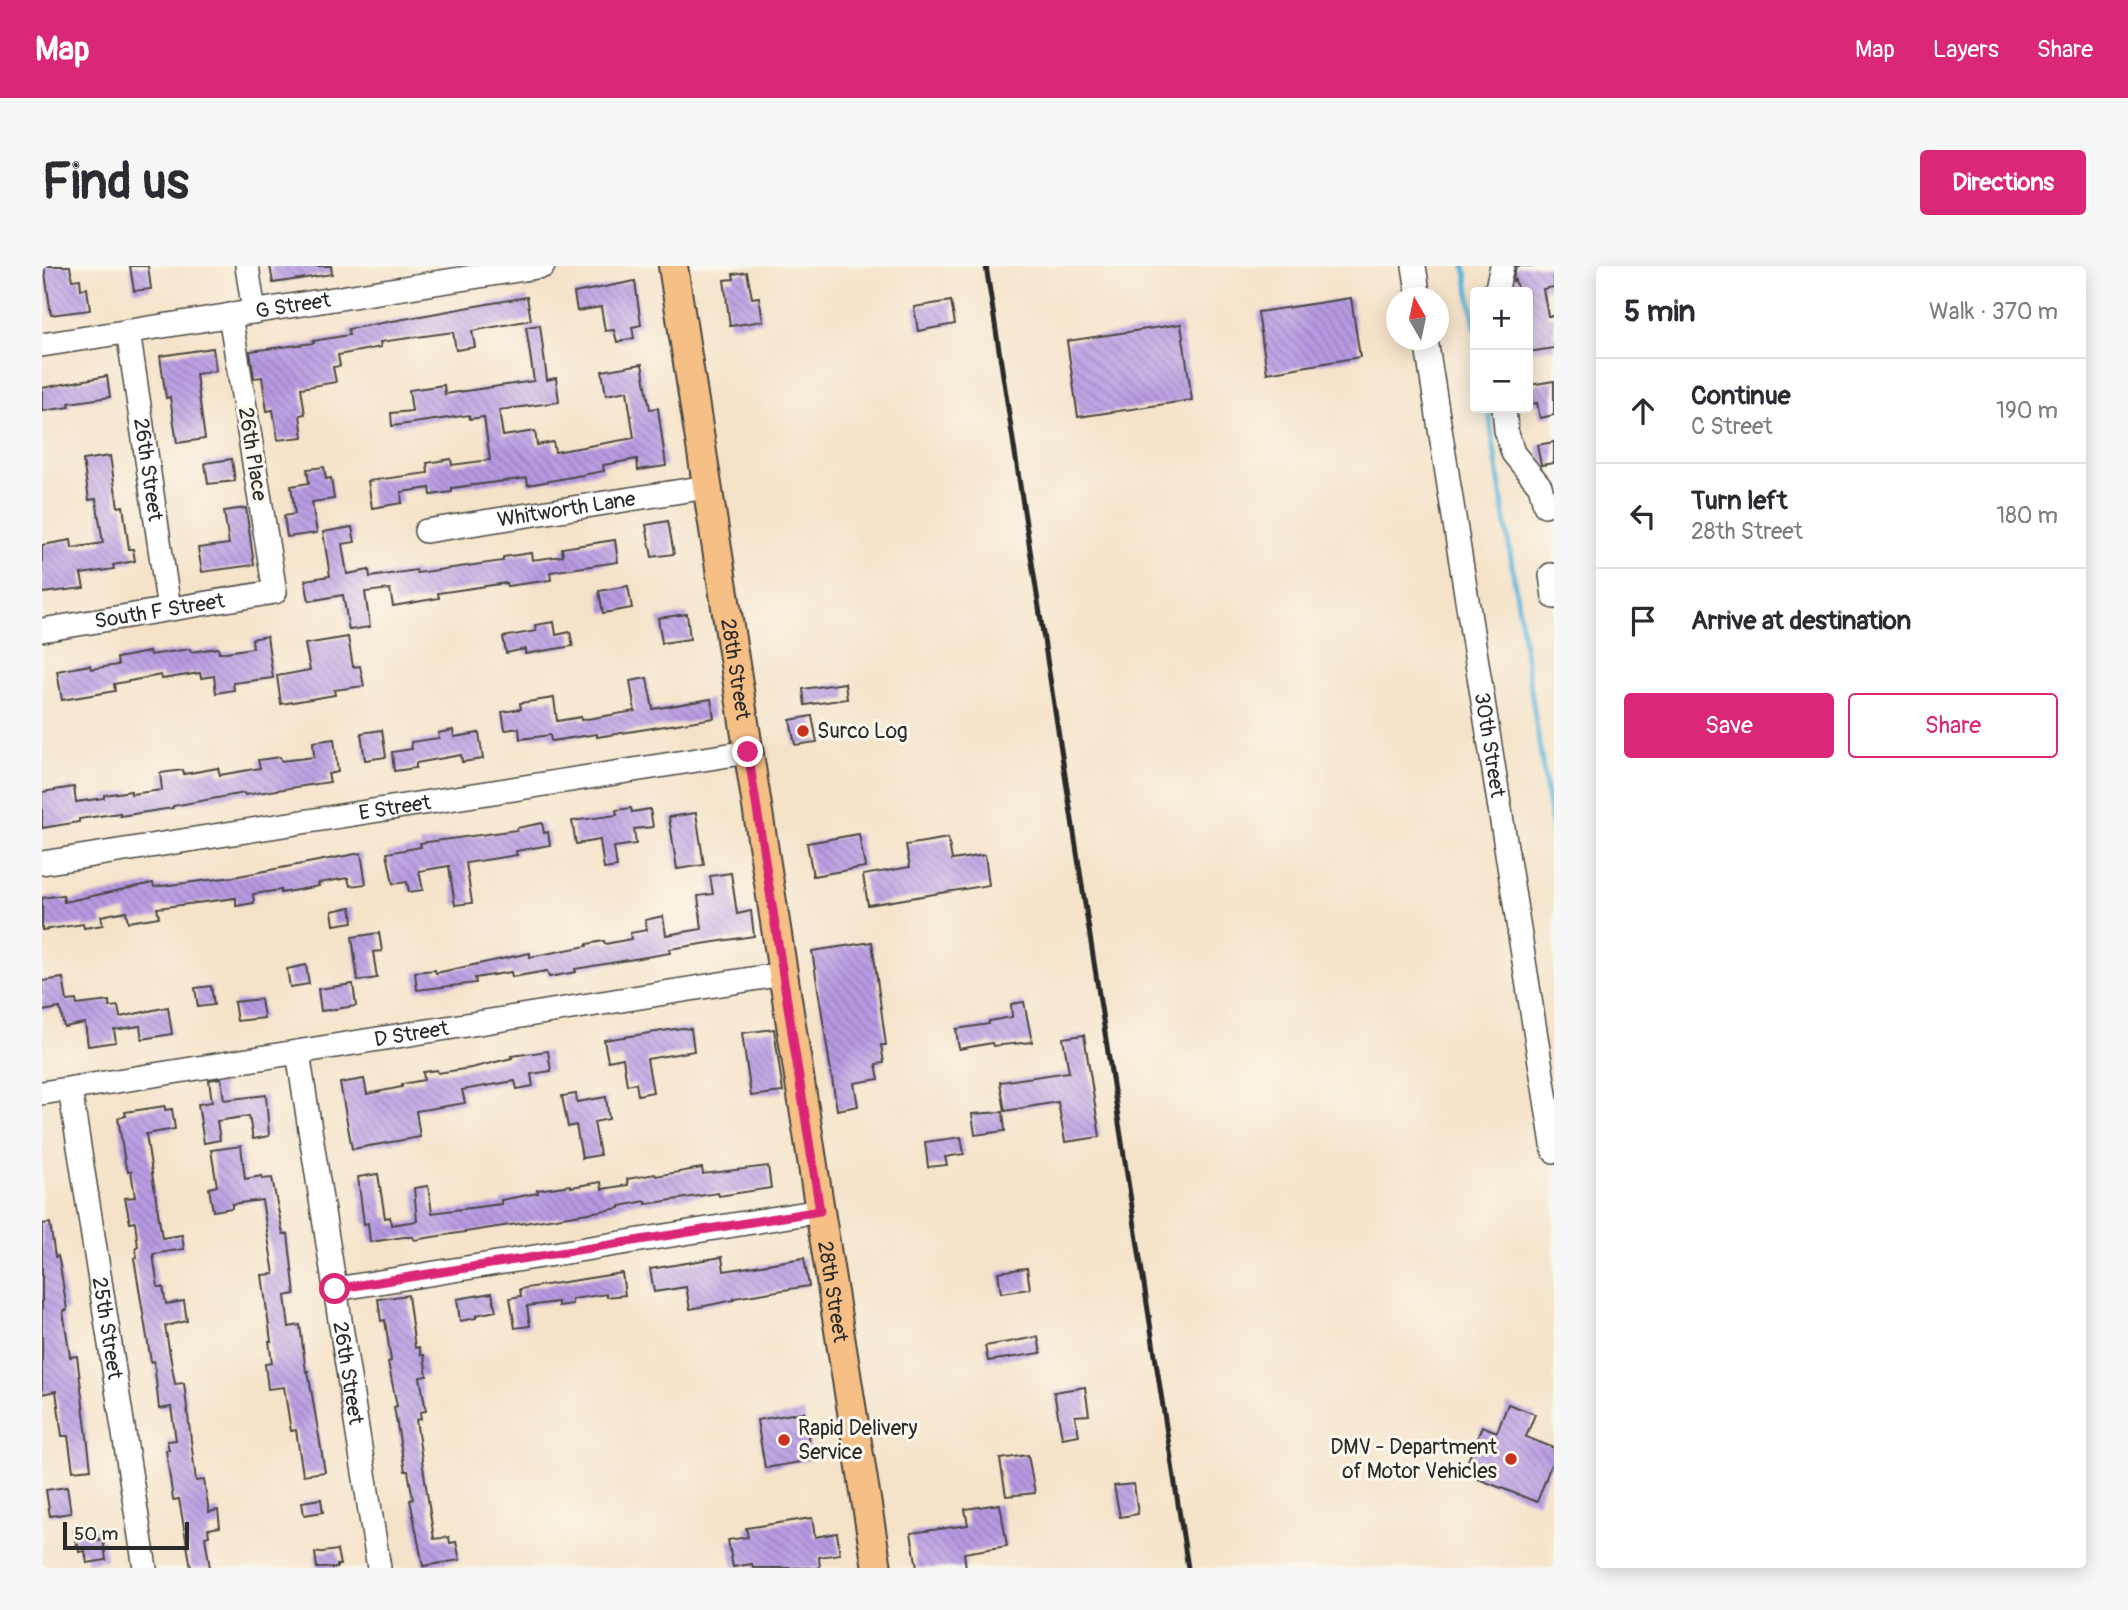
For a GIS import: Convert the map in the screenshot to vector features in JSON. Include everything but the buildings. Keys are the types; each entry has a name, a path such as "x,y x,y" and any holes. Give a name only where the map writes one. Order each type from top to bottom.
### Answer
{"main road":[{"name":"28th Street","path":"673,266 877,1568"}],"street":[{"path":"247,266 254,312"},
{"name":"G Street","path":"42,345 543,266"},
{"path":"1414,266 1417,287"},
{"path":"1497,287 1502,266"},
{"name":"26th Place","path":"230,316 275,592"},
{"name":"26th Street","path":"128,331 169,609"},
{"name":"30th Street","path":"1428,350 1554,1151"},
{"path":"1504,413 1513,453 1540,486 1545,505"},
{"name":"Whitworth Lane","path":"426,531 707,487"},
{"name":"South F Street","path":"42,630 275,592"},
{"name":"E Street","path":"42,863 748,752"},
{"name":"D Street","path":"42,1093 783,974"},
{"name":"26th Street","path":"298,1053 379,1568"},
{"name":"25th Street","path":"70,1089 145,1568"},
{"path":"335,1289 820,1211"}],"waterway":[{"path":"1465,266 1470,297"},
{"path":"1489,413 1554,841"}],"railway":[{"path":"986,266 1188,1568"}],"place":[{"name":"Surco Log","path":"803,731"},
{"name":"Rapid Delivery Service","path":"784,1440"},
{"name":"DMV - Department of Motor Vehicles","path":"1511,1459"}],"route":[{"path":"335,1289 820,1211 748,752"}]}
